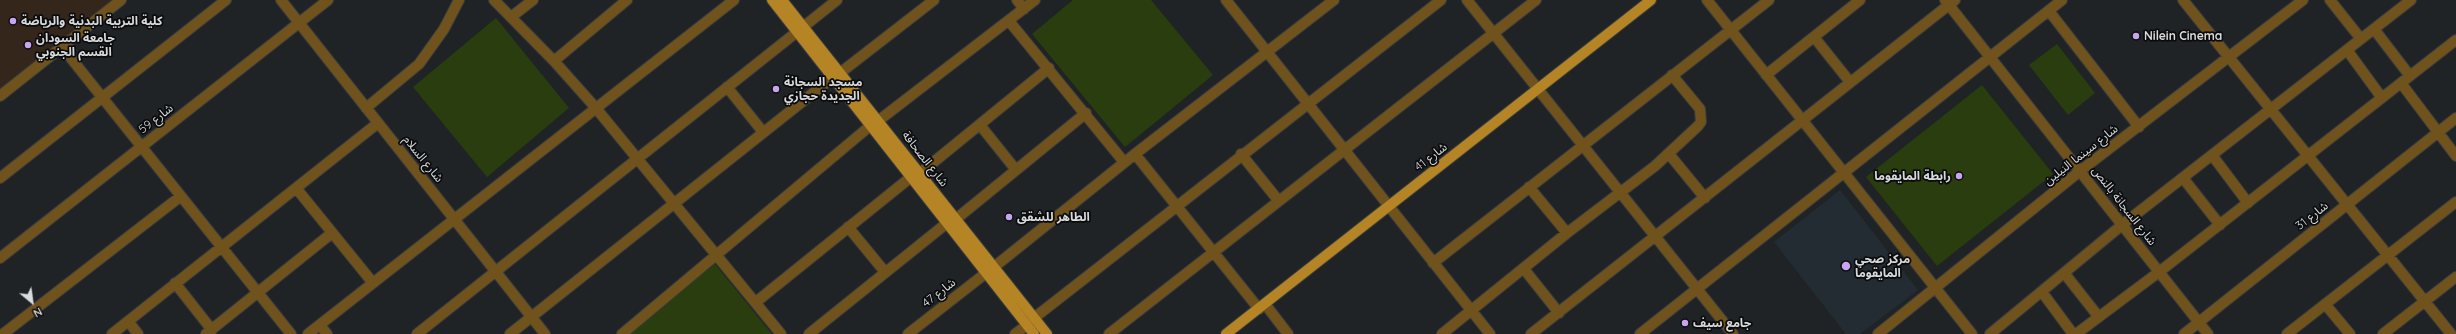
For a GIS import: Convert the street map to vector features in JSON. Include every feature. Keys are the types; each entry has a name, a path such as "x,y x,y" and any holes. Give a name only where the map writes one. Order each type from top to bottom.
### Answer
{"main road":[{"name":"شارع الصحافة","path":"772,0 800,29 951,221 994,267 1047,334"},
{"name":"شارع الصحافة","path":"782,0 800,29"},
{"name":"شارع 41","path":"1226,334 1651,0"},
{"name":"شارع الصحافة","path":"951,221 986,274 1034,334"}],"street":[{"path":"0,96 121,0"},
{"path":"0,178 226,0"},
{"name":"شارع السلام","path":"281,0 546,334"},
{"name":"شارع 59","path":"0,258 328,0"},
{"path":"366,108 419,64 444,29 460,0"},
{"path":"494,0 554,61 595,107 781,334"},
{"path":"511,17 533,0"},
{"path":"554,61 628,0"},
{"path":"308,334 595,107 734,0"},
{"path":"416,334 496,272 637,157 837,0"},
{"path":"1017,0 1024,9"},
{"path":"622,334 874,124 1035,0"},
{"path":"1226,0 1388,207 1490,334"},
{"path":"994,267 1124,162 1334,0"},
{"path":"1034,318 1241,154 1441,0"},
{"path":"1467,0 1733,334"},
{"path":"1109,334 1278,200 1536,0"},
{"path":"1707,0 1972,334"},
{"path":"1433,263 1768,0"},
{"path":"1766,75 1814,37 1848,4 1860,0"},
{"path":"1640,334 2062,0"},
{"path":"2183,0 2451,334"},
{"name":"شارع سينما النيلين","path":"1878,334 2080,171 2303,0"},
{"path":"2330,0 2361,39"},
{"path":"1990,334 2065,274 2122,225 2272,110 2411,0"},
{"path":"510,334 927,2"},
{"path":"1531,334 1656,237 1950,2"},
{"name":"شارع السجانة بالنص","path":"1950,2 1990,58 2208,334"},
{"path":"2049,11 2139,126"},
{"path":"1009,20 1086,113 1124,162"},
{"path":"2374,29 2410,76"},
{"path":"1814,37 1850,82"},
{"path":"2042,292 2075,334 2220,225 2456,40"},
{"path":"62,47 291,334"},
{"path":"2347,50 2382,98"},
{"path":"756,302 848,227 980,125 1049,68"},
{"path":"1442,334 1567,233 1669,154 1701,122 1697,103 1672,75"},
{"path":"2401,83 2456,156"},
{"path":"727,87 763,132"},
{"path":"809,334 1086,113"},
{"name":"شارع 31","path":"2184,334 2456,118"},
{"path":"112,334 378,122"},
{"path":"980,125 1016,170"},
{"path":"1135,154 1214,252 1288,334"},
{"path":"1241,154 1278,200"},
{"path":"1669,154 1705,198"},
{"path":"2212,155 2248,203"},
{"path":"2183,178 2220,225"},
{"path":"296,188 374,283"},
{"path":"1529,188 1567,233"},
{"path":"3,334 182,196"},
{"path":"2293,332 2325,304 2456,202"},
{"path":"848,227 885,272"},
{"path":"175,283 209,332 332,233"},
{"path":"1524,269 1559,313"},
{"name":"شارع 47","path":"908,334 986,274"},
{"path":"2065,274 2098,316"},
{"path":"2383,334 2456,277"},
{"path":"2325,304 2350,334"},
{"path":"128,321 138,334"},
{"path":"320,325 327,334"},
{"path":"1015,334 1026,325"}],"shaded area":[{"name":"جامعة السودان القسم الجنوبي","path":"0,0 112,0 0,89"},
{"name":"مركز صحي المايقوما","path":"1840,190 1918,290 1860,334 1846,334 1774,242"}],"green space":[{"path":"1073,0 1151,0 1213,75 1125,147 1032,34"},
{"path":"496,18 569,108 487,177 413,87"},
{"path":"2057,44 2095,93 2068,115 2029,65"},
{"name":"رابطة المايقوما","path":"1982,85 2053,174 1937,266 1866,177"},
{"path":"715,264 772,334 628,334"}],"place":[{"name":"كلية التربية البدنية والرياضة","path":"13,21"},
{"name":"Nilein Cinema","path":"2136,36"},
{"name":"جامعة السودان القسم الجنوبي","path":"28,45"},
{"name":"مسجد السجانة الجديدة حجازي","path":"776,89"},
{"name":"رابطة المايقوما","path":"1959,176"},
{"name":"الطاهر للشقق","path":"1009,217"},
{"name":"مركز صحي المايقوما","path":"1846,266"},
{"name":"جامع سيف","path":"1685,323"}]}
